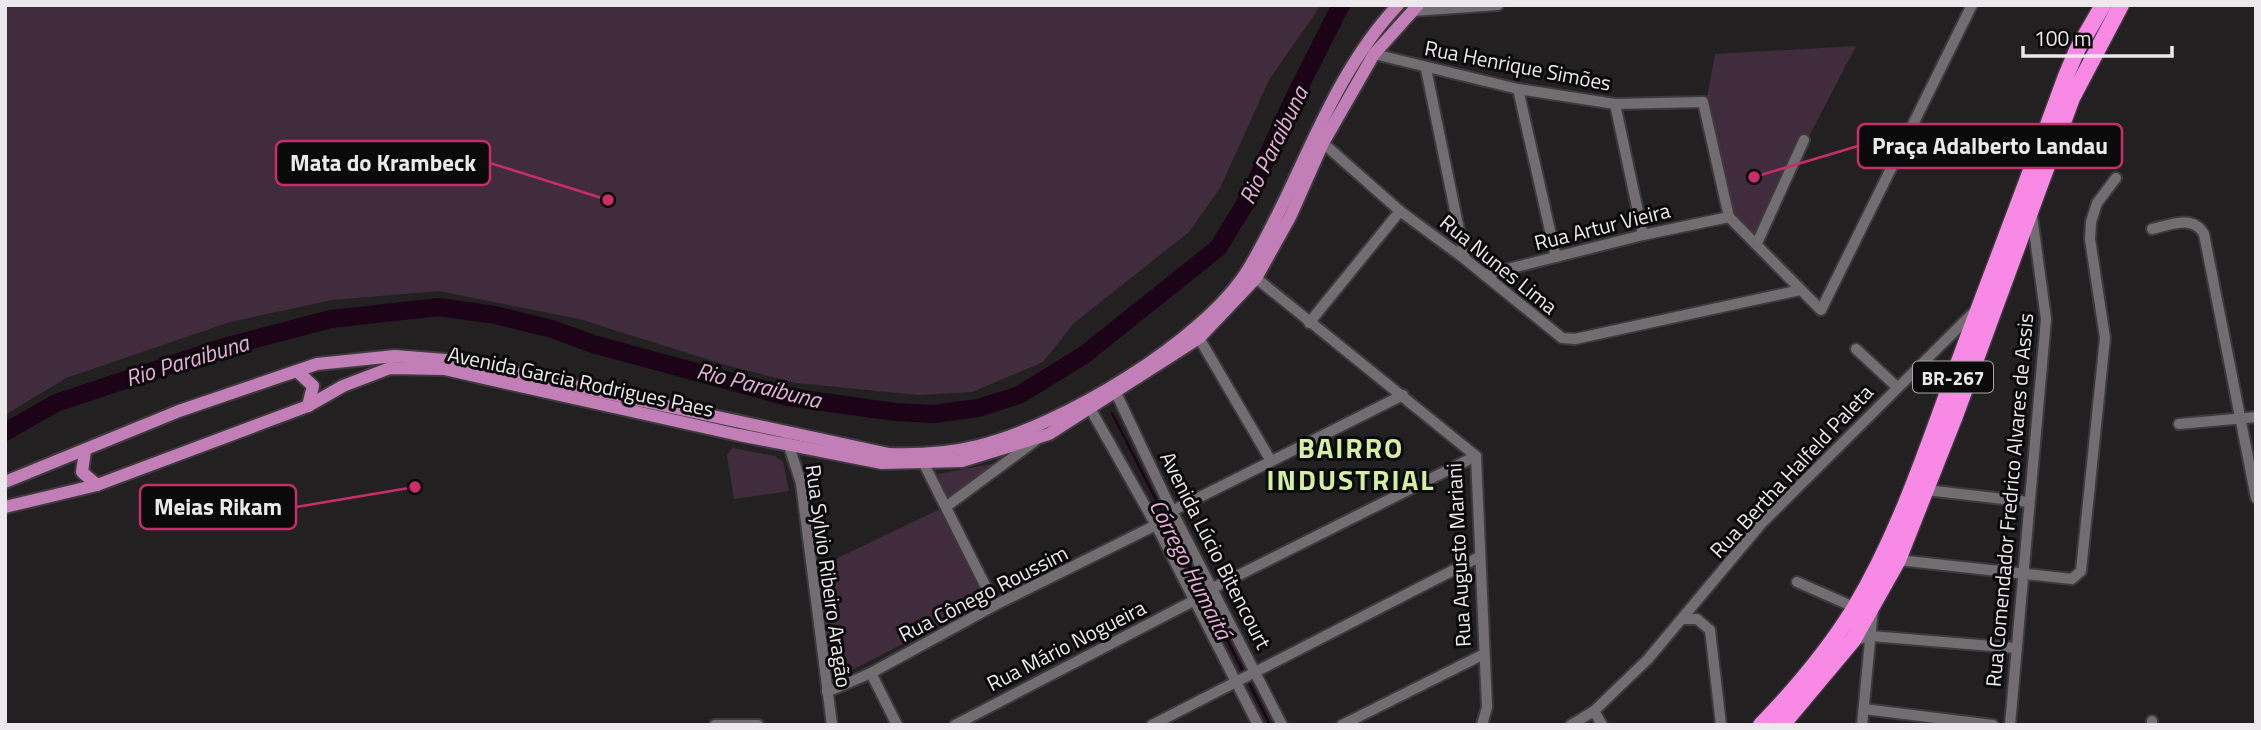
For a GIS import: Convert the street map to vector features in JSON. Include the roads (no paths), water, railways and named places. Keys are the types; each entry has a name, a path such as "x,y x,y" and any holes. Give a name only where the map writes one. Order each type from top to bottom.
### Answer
{"highway":[{"name":"BR-267","path":"1761,725 1792,693 1854,607 1898,519 2066,76 2077,50 2104,5"},
{"name":"BR-267","path":"1782,725 1853,640 1898,560 2028,231 2032,202 2072,98 2121,5"}],"main road":[{"path":"1319,140 1367,41 1398,5"},
{"path":"1319,140 1374,54 1415,8"},
{"name":"Avenida Garcia Rodrigues Paes","path":"5,508 97,485 308,406 343,386 390,368 444,369 787,439 889,454 980,446 1045,423 1131,373 1221,304 1247,271 1319,140"},
{"name":"Avenida Garcia Rodrigues Paes","path":"5,482 179,411 317,364 370,356 458,361 882,463 924,464 983,457 1041,436 1091,410 1199,338 1256,278 1290,217 1319,140"},
{"path":"1256,278 1254,272 1272,241 1280,212"},
{"path":"297,371 313,386 308,406"},
{"path":"1091,410 1096,401 1122,384 1131,373"},
{"path":"924,464 927,460 953,455 958,450"},
{"path":"85,451 82,472 97,485"}],"street":[{"path":"1415,8 1498,5"},
{"path":"1729,217 1821,310 1972,5"},
{"name":"Rua Henrique Simões","path":"1374,54 1426,69 1518,89 1615,104 1698,100 1705,105 1729,217"},
{"path":"1426,69 1465,259"},
{"path":"1518,89 1556,257"},
{"path":"1615,104 1643,234"},
{"name":"Rua Nunes Lima","path":"1319,140 1400,211 1465,259 1557,335 1568,339 1800,290"},
{"path":"1757,243 1804,140"},
{"path":"1898,560 2072,579 2081,571 2105,338 2090,239 2091,222 2097,203 2116,178"},
{"path":"1309,323 1400,211"},
{"name":"Rua Artur Vieira","path":"1484,275 1643,234 1729,217"},
{"path":"2152,229 2186,221 2195,224 2204,234 2238,419 2256,498"},
{"name":"Rua Comendador Fredrico Alvares de Assis","path":"2010,725 2046,319 2028,231"},
{"name":"Rua Augusto Mariani","path":"1256,278 1476,456 1482,655 1487,707 1483,724"},
{"name":"Rua Bertha Halfeld Paleta","path":"1572,725 1594,711 1684,619 1761,524 1897,387 1964,325 1981,304"},
{"path":"1199,338 1271,461"},
{"path":"1856,349 1897,387"},
{"name":"Avenida Lúcio Bitencourt","path":"1116,393 1172,511 1282,725"},
{"path":"1172,511 1403,395"},
{"name":"Avenida Lúcio Bitencourt","path":"1091,410 1156,525 1238,680 1258,725"},
{"path":"2179,425 2256,417"},
{"name":"Avenida Garcia Rodrigues Paes","path":"947,506 1041,436"},
{"name":"Rua Sylvio Ribeiro Aragão","path":"787,439 801,483 832,725"},
{"path":"1213,588 1476,456"},
{"path":"924,464 995,605"},
{"path":"1926,490 2029,502"},
{"name":"Rua Cônego Roussim","path":"827,692 871,673 995,605 1156,525"},
{"path":"1152,725 1479,557"},
{"path":"1797,582 1854,607"},
{"name":"Rua Mário Nogueira","path":"954,725 1195,600"},
{"path":"1862,725 1873,608"},
{"path":"1684,619 1697,619 1710,630 1721,725"},
{"path":"1853,640 1871,636 2017,648"},
{"path":"1342,725 1482,655"},
{"path":"871,673 897,725"},
{"path":"1864,709 1993,725"},
{"path":"1594,711 1602,725"},
{"path":"715,725 758,725"}],"waterway":[{"name":"Rio Paraibuna","path":"5,432 56,403 224,347 331,319 439,307 495,315 552,329 593,344 788,397 895,412 933,414 978,408 1019,395 1084,355 1218,248 1248,199 1294,98 1341,5"},
{"name":"Córrego Humaitá","path":"1112,413 1245,675"},
{"name":"Córrego Humaitá","path":"1248,681 1270,725"}],"place":[{"name":"Praça Adalberto Landau","path":"1754,177"},
{"name":"Mata do Krambeck","path":"608,200"},
{"name":"Meias Rikam","path":"415,487"}],"district":[{"name":"BAIRRO INDUSTRIAL","path":"1351,463"}]}
